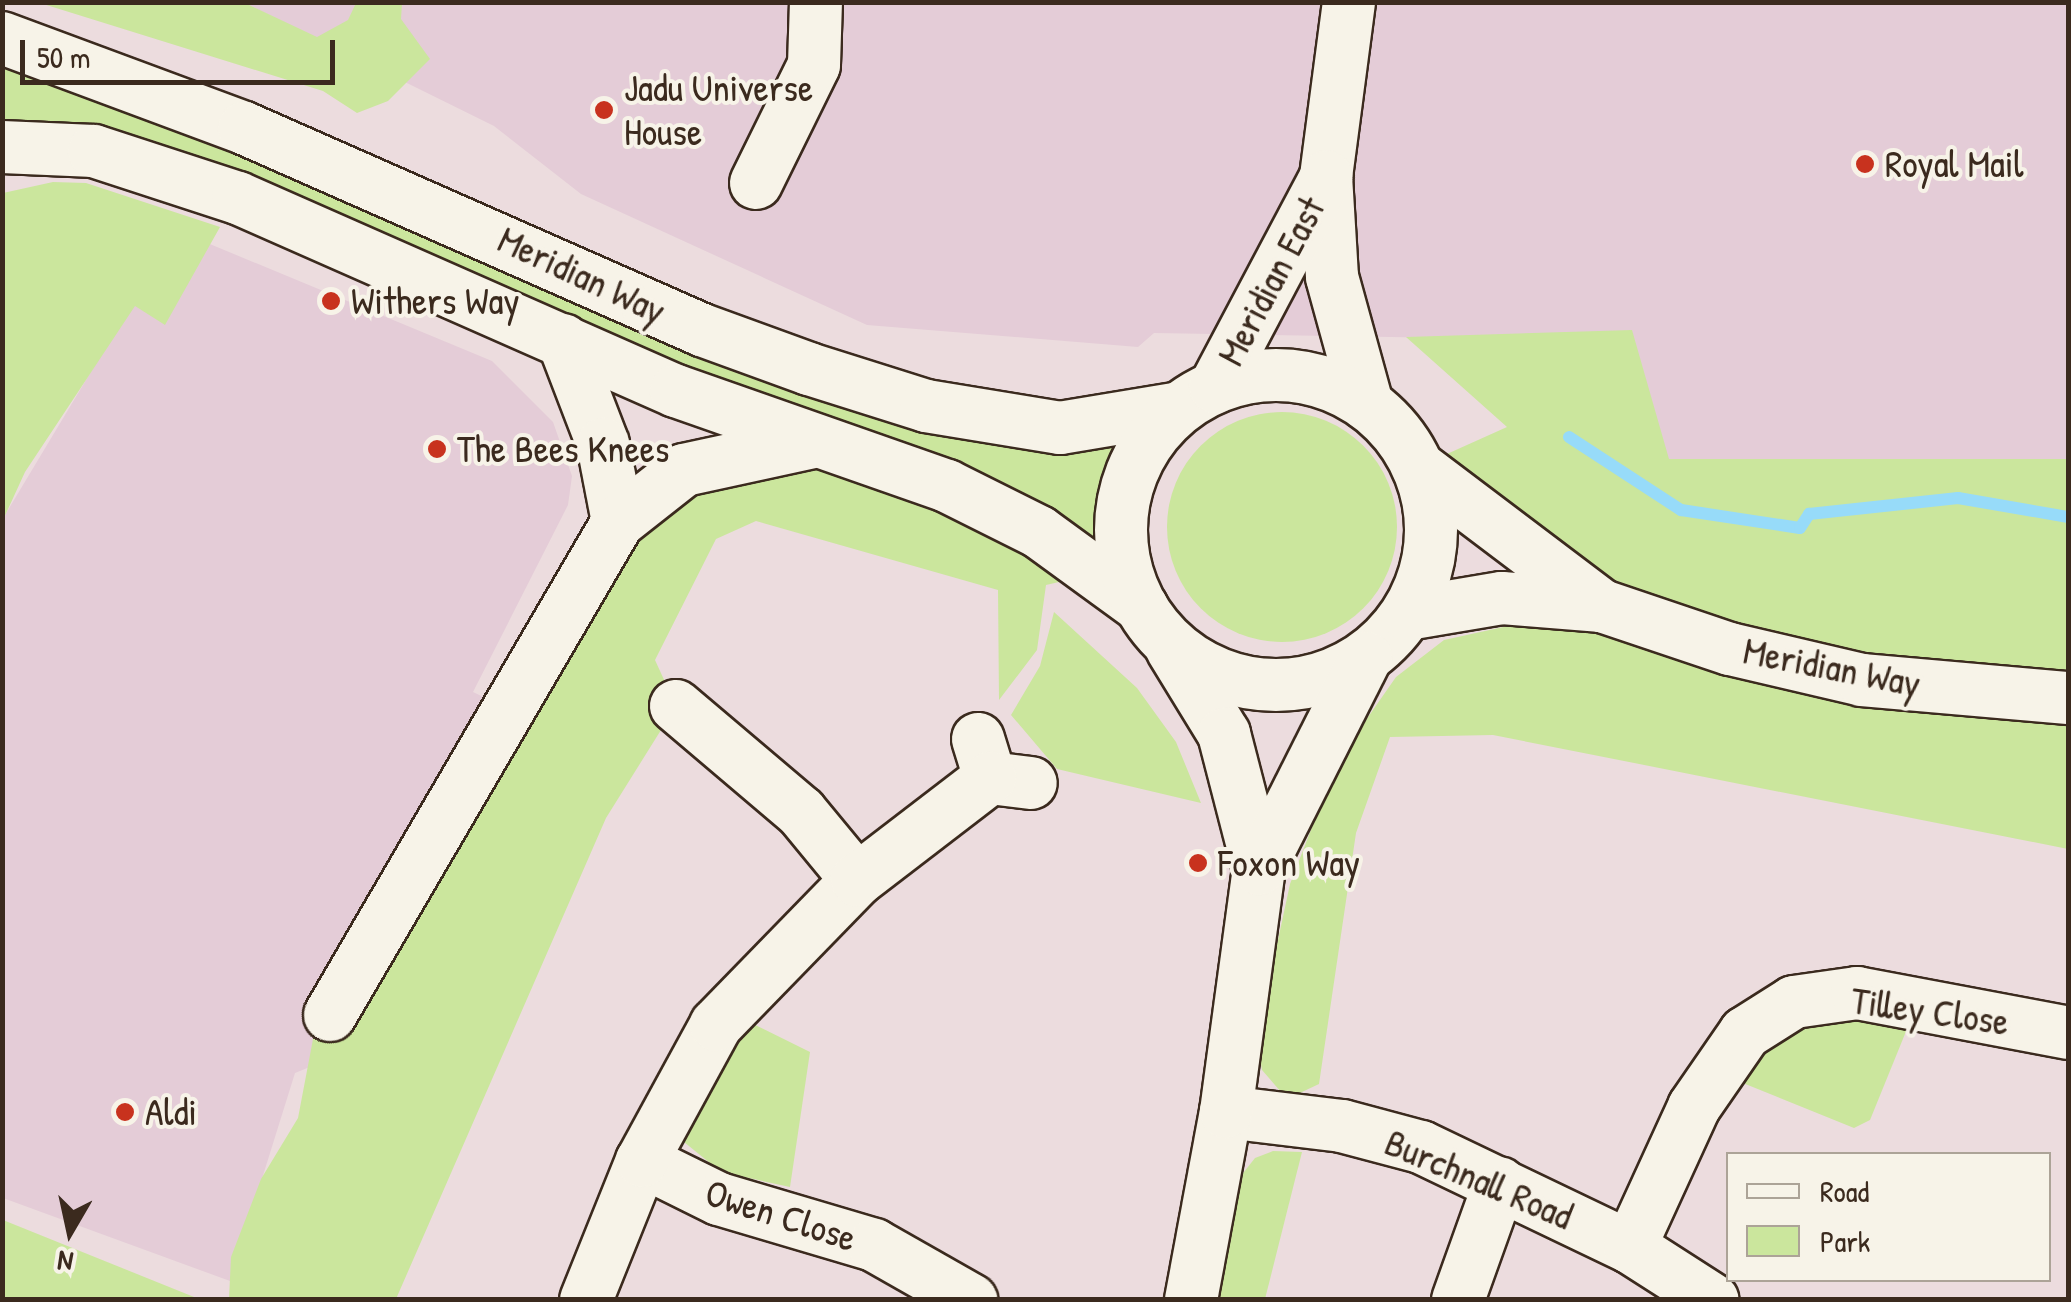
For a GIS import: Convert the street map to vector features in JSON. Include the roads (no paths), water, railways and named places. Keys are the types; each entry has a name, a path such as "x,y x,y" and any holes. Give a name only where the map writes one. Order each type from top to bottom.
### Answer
{"street":[{"path":"756,183 814,65 816,2"},
{"name":"Meridian East","path":"1349,2 1326,176 1332,277 1367,404"},
{"name":"Meridian Way","path":"2,38 244,128 702,330 926,406 1060,428 1197,398"},
{"name":"Meridian Way","path":"2,147 94,150 162,168 418,272 564,340 814,442 948,486 1039,532 1154,623"},
{"name":"Meridian East","path":"1197,398 1326,176"},
{"path":"564,340 602,444 618,522"},
{"path":"1192,1300 1226,1112 1259,869 1366,656 1407,614 1421,586 1432,527 1418,467 1397,432 1367,404 1294,375 1254,376 1197,398 1139,456 1127,486 1122,548 1154,623 1224,734 1259,869"},
{"path":"330,1015 618,522 684,470 814,442"},
{"name":"Meridian Way","path":"1418,467 1602,606"},
{"name":"Meridian Way","path":"1407,614 1502,598 1602,606 1730,649 1862,680 2068,698"},
{"path":"1154,623 1200,666 1241,681 1284,684 1328,676 1366,656"},
{"path":"676,706 801,812 858,880"},
{"path":"586,1300 642,1161 716,1025 858,880 1000,767"},
{"name":"Tilley Close","path":"1630,1247 1694,1107 1745,1033 1794,1002 1857,993 2068,1033"},
{"name":"Burchnall Road","path":"1226,1112 1380,1134 1500,1183 1630,1247 1713,1300"},
{"name":"Owen Close","path":"642,1161 719,1199 858,1238 970,1300"},
{"path":"1458,1300 1500,1183"}],"waterway":[{"path":"1569,437 1681,510 1800,528 1809,514 1958,498 2068,517"}],"place":[{"name":"Jadu Universe House","path":"604,110"},
{"name":"Royal Mail","path":"1865,164"},
{"name":"Withers Way","path":"331,301"},
{"name":"The Bees Knees","path":"437,449"},
{"name":"Foxon Way","path":"1198,863"},
{"name":"Aldi","path":"125,1112"}]}
